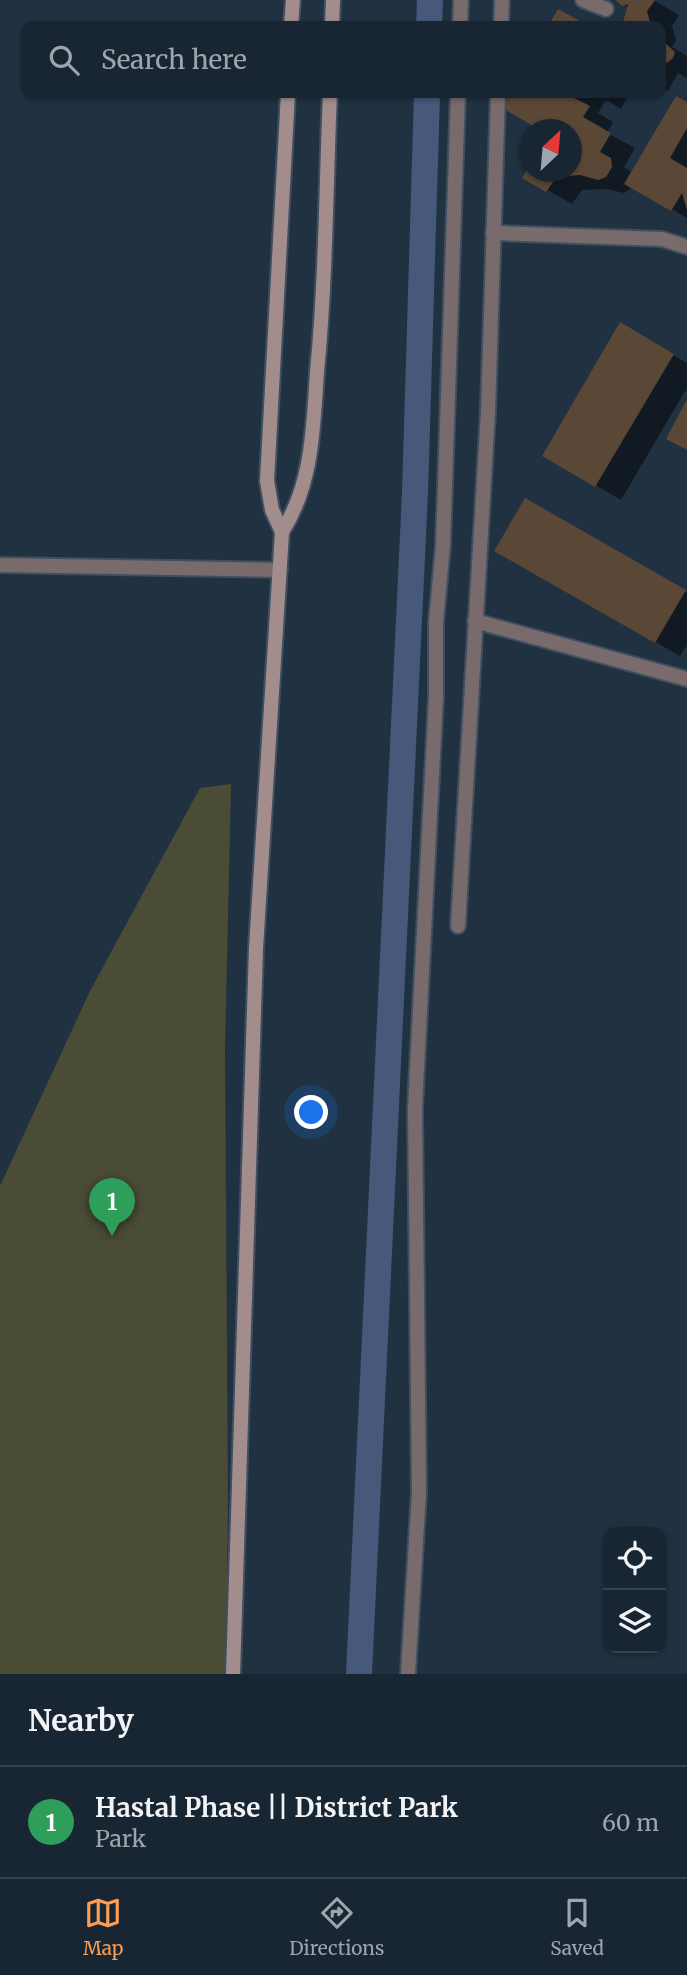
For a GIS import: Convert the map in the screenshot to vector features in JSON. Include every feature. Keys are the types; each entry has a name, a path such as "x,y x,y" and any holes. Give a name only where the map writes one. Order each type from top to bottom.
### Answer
{"street":[{"path":"291,21 293,0"},
{"path":"332,21 333,0"},
{"path":"460,21 461,0"},
{"path":"501,21 502,0"},
{"path":"583,0 606,9"},
{"path":"282,533 272,510 267,481 288,98"},
{"path":"233,1674 256,948 279,570 282,533 299,502 310,460 321,331 330,98"},
{"path":"408,1674 419,1492 415,1108 436,697 436,622 443,545 458,98"},
{"path":"458,926 488,411 498,98"},
{"path":"493,233 662,239 687,247"},
{"path":"0,565 279,570"},
{"path":"475,621 687,679"}],"green space":[{"path":"231,784 225,1048 228,1503 226,1674 0,1674 0,1186 90,991 200,788"}],"building":[{"path":"616,0 655,0 647,11 650,21 623,21 628,4 622,6"},
{"path":"558,9 580,21 551,21"},
{"path":"666,44 675,52 666,64"},
{"path":"676,96 687,102 687,128 670,158 687,168 687,210 682,193 671,211 624,184"},
{"path":"508,98 574,98 590,106 583,117 611,133 600,152 611,158 612,167 606,177 598,180 582,176 582,119 521,119 502,108"},
{"path":"529,182 553,182 546,192"},
{"path":"620,322 674,354 595,487 542,456"},
{"path":"687,399 687,450 666,439"},
{"path":"525,498 686,590 655,643 494,551"}],"waterway":[{"path":"429,21 430,0"},
{"path":"359,1674 415,493 427,98"}],"place":[{"name":"Hastal Phase || District Park","path":"112,1236"}]}
